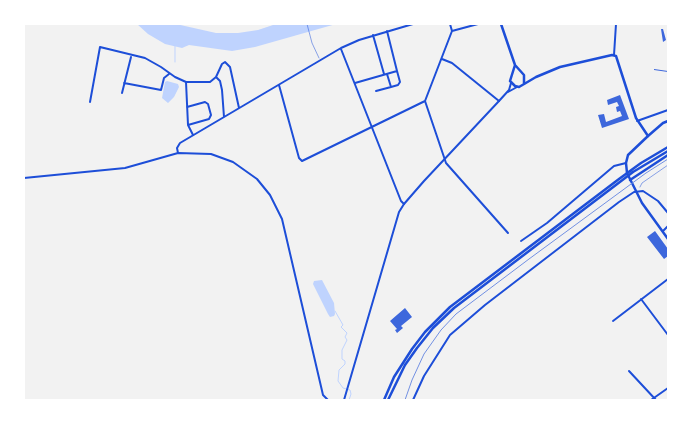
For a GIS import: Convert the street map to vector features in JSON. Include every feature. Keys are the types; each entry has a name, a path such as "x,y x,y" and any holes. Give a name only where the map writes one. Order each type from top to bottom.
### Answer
{"main road":[{"path":"502,24 515,65 520,72 530,77 571,63 614,55 617,57 625,88 637,120 648,136"},
{"path":"515,65 514,73 510,79 511,83 517,87 536,76"},
{"path":"514,73 520,72"},
{"path":"524,75 524,84"},
{"path":"668,121 663,123 628,154 626,165 630,180 648,212 668,240"},
{"path":"384,400 394,377 412,349 425,332 450,307 626,174 668,149"},
{"path":"388,400 405,365 417,348 433,328 454,308 633,172 668,149"},
{"path":"630,180 668,156"}],"street":[{"path":"178,153 177,148 180,143 341,48 387,31 413,24"},
{"path":"450,24 452,31 425,101 444,160 508,233"},
{"path":"452,31 478,24"},
{"path":"614,55 616,24"},
{"path":"376,91 400,84 387,31"},
{"path":"373,36 391,87"},
{"path":"90,102 100,48 145,58 169,74 186,82 210,82 216,77 222,64 225,62 230,67 239,108"},
{"path":"341,48 401,201 404,204"},
{"path":"122,93 131,56"},
{"path":"442,59 452,63 499,101"},
{"path":"355,83 397,71"},
{"path":"124,83 161,90 164,78 169,74"},
{"path":"216,77 220,81 222,90 224,117"},
{"path":"186,82 188,125 193,136"},
{"path":"344,400 393,228 404,204 499,101 511,83"},
{"path":"279,85 299,158 302,161 425,101"},
{"path":"506,93 517,87"},
{"path":"186,108 205,102 208,104 211,115 209,119 188,125"},
{"path":"637,120 668,110"},
{"path":"24,178 125,168 178,153 211,154 233,162 257,179 270,195 282,219 323,395 328,400"},
{"path":"521,241 547,223 614,166 626,165"},
{"path":"413,400 424,376 450,335 484,305 620,202 631,194 643,191 653,196 668,213"},
{"path":"662,231 668,226"},
{"path":"614,321 668,279"},
{"path":"641,299 668,335"},
{"path":"630,371 653,400 668,388"}],"path":[{"path":"307,24 319,58"},
{"path":"638,191 642,183 668,165"}],"water":[{"path":"137,24 176,24 216,33 238,33 258,30 276,24 336,24 255,47 232,51 189,45 182,48 165,44 148,34"},
{"path":"165,82 178,84 179,87 174,97 168,103 162,98"},
{"path":"322,280 334,303 334,316 330,317 328,314 313,284 314,281"}],"building":[{"path":"661,29 663,29 666,40 663,42"},
{"path":"620,95 629,119 602,128 598,115 604,114 606,122 622,116 620,111 617,112 616,107 619,106 617,102 608,105 607,100"},
{"path":"655,231 668,249 668,256 664,259 647,237"},
{"path":"405,308 412,317 401,326 403,328 397,333 395,330 397,329 390,321"}],"waterway":[{"path":"175,46 175,62"},
{"path":"335,311 343,325 341,327 347,333 345,337 347,340 342,350 342,359 345,361 345,364 339,370 338,381 343,388 350,390 349,400"}],"railway":[{"path":"405,400 424,354 441,330 456,314 646,173 668,159"}]}
